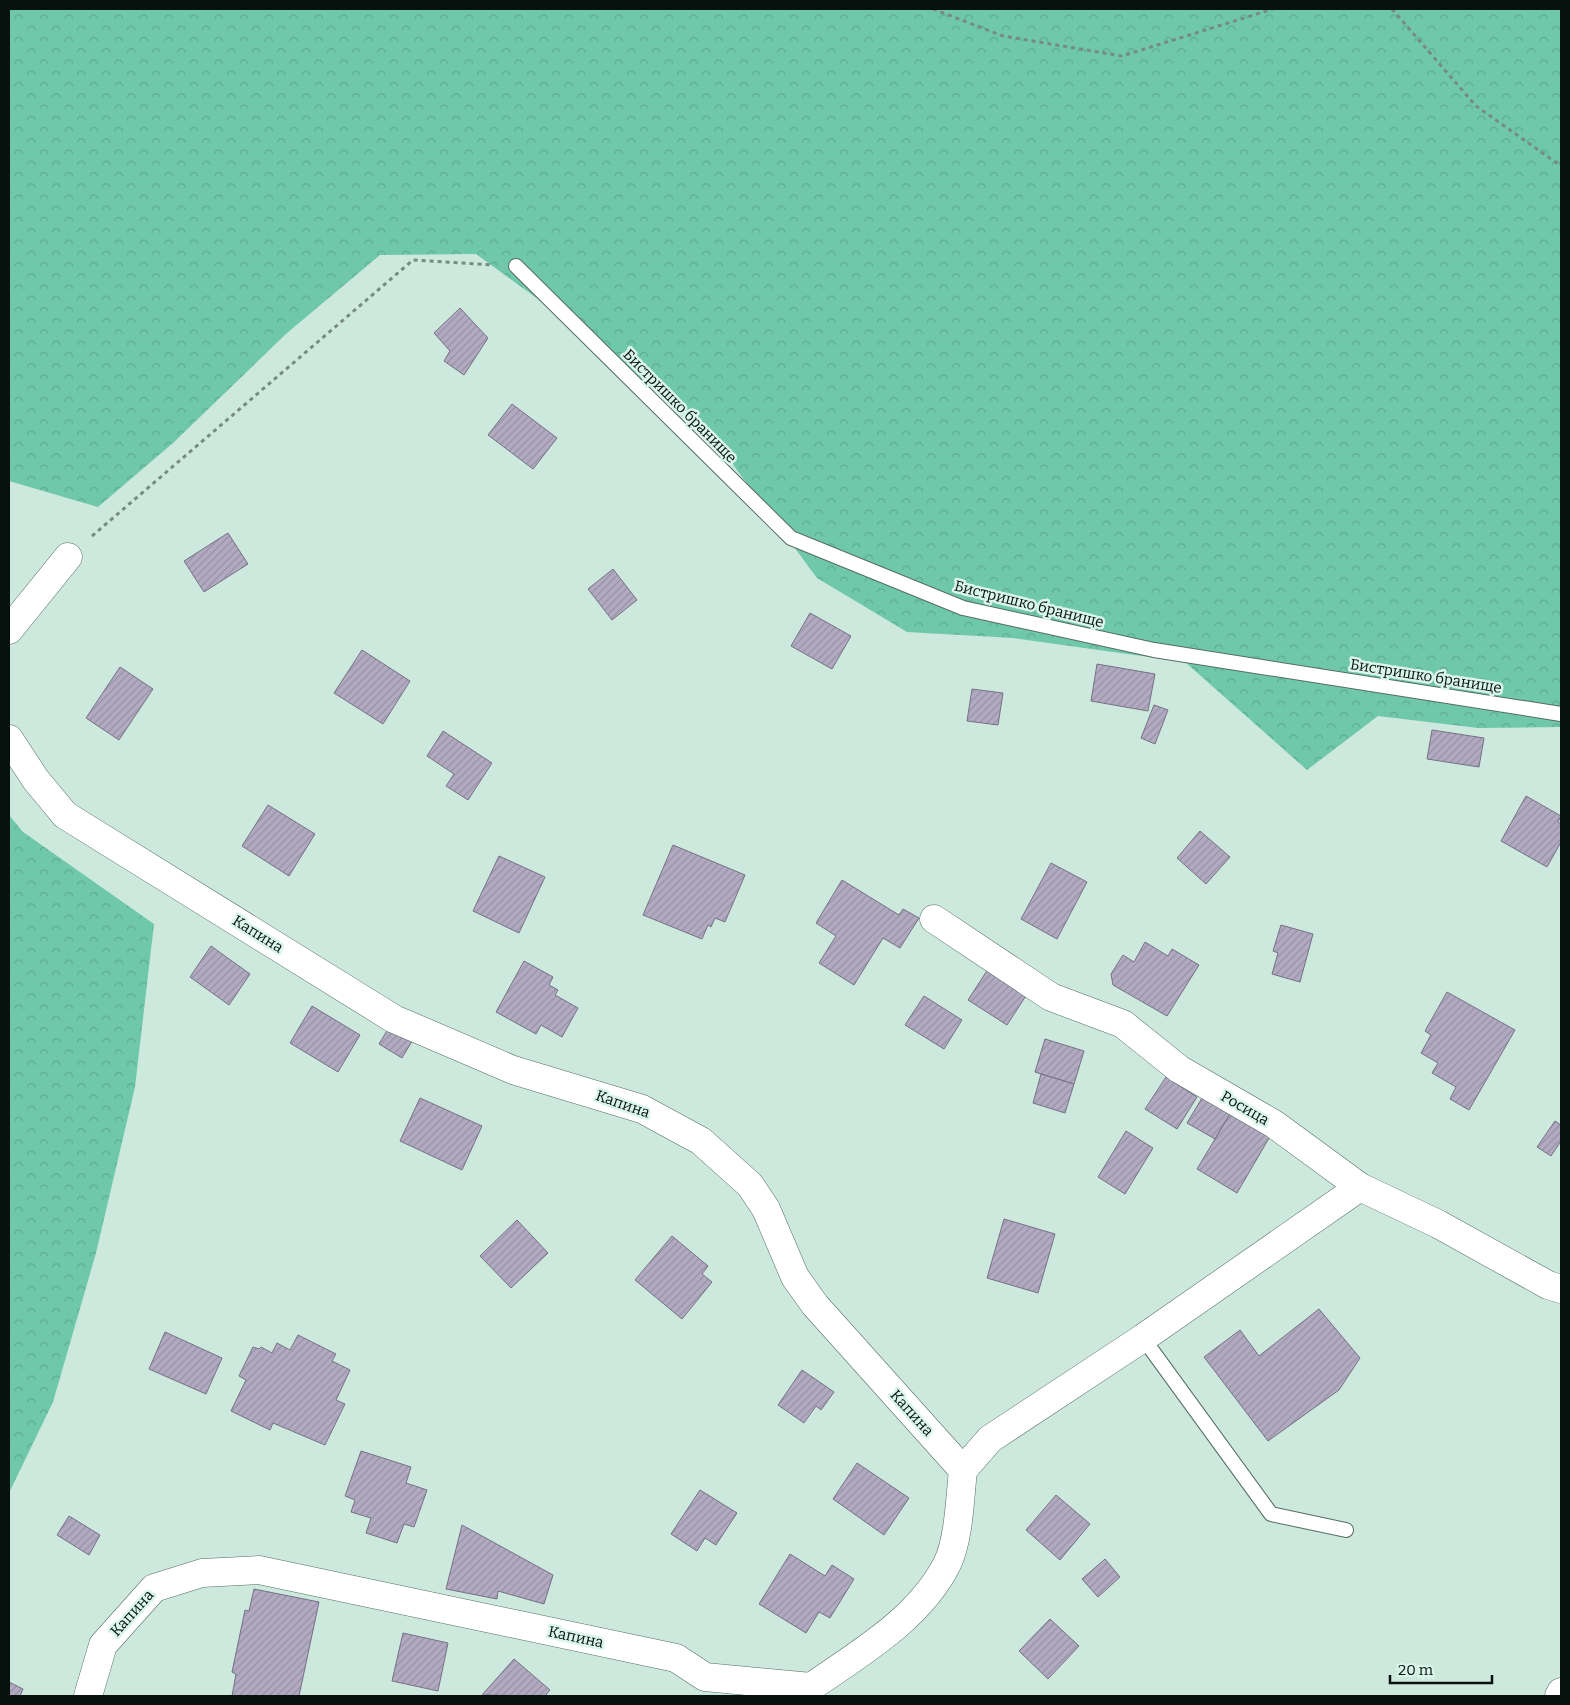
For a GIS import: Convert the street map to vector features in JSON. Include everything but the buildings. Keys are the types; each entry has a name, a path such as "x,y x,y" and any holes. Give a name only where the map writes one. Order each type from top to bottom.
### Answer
{"street":[{"path":"9,630 68,557"},
{"name":"Капина","path":"9,739 36,780 65,815 394,1019 513,1070 642,1108 701,1141 750,1185 766,1210 795,1277 816,1304 962,1470 959,1516 947,1563 925,1598 896,1626 809,1692 705,1677 676,1658 259,1570 202,1573 154,1588 103,1646 88,1696"},
{"name":"Росица","path":"934,919 1051,997 1123,1024 1178,1070 1274,1124 1360,1187 1438,1224 1548,1285 1561,1289"},
{"path":"962,1470 990,1439 1143,1338 1360,1187"},
{"path":"1559,1696 1561,1692"}],"lane":[{"name":"Бистришко бранище","path":"516,266 792,538 963,608 1154,650 1561,714"},
{"path":"1143,1338 1271,1514 1346,1530"}],"path":[{"path":"933,9 1003,36 1122,56 1273,9"},
{"path":"1392,9 1476,106 1561,166"},
{"path":"68,557 413,260 516,266"}],"green space":[{"path":"9,9 1561,9 1561,727 1478,728 1378,716 1307,770 1185,662 1013,638 907,632 817,578 714,439 586,334 476,254 380,255 287,333 173,443 98,507 9,481"},
{"path":"9,815 23,832 154,924 135,1087 96,1253 53,1402 9,1493"}]}
